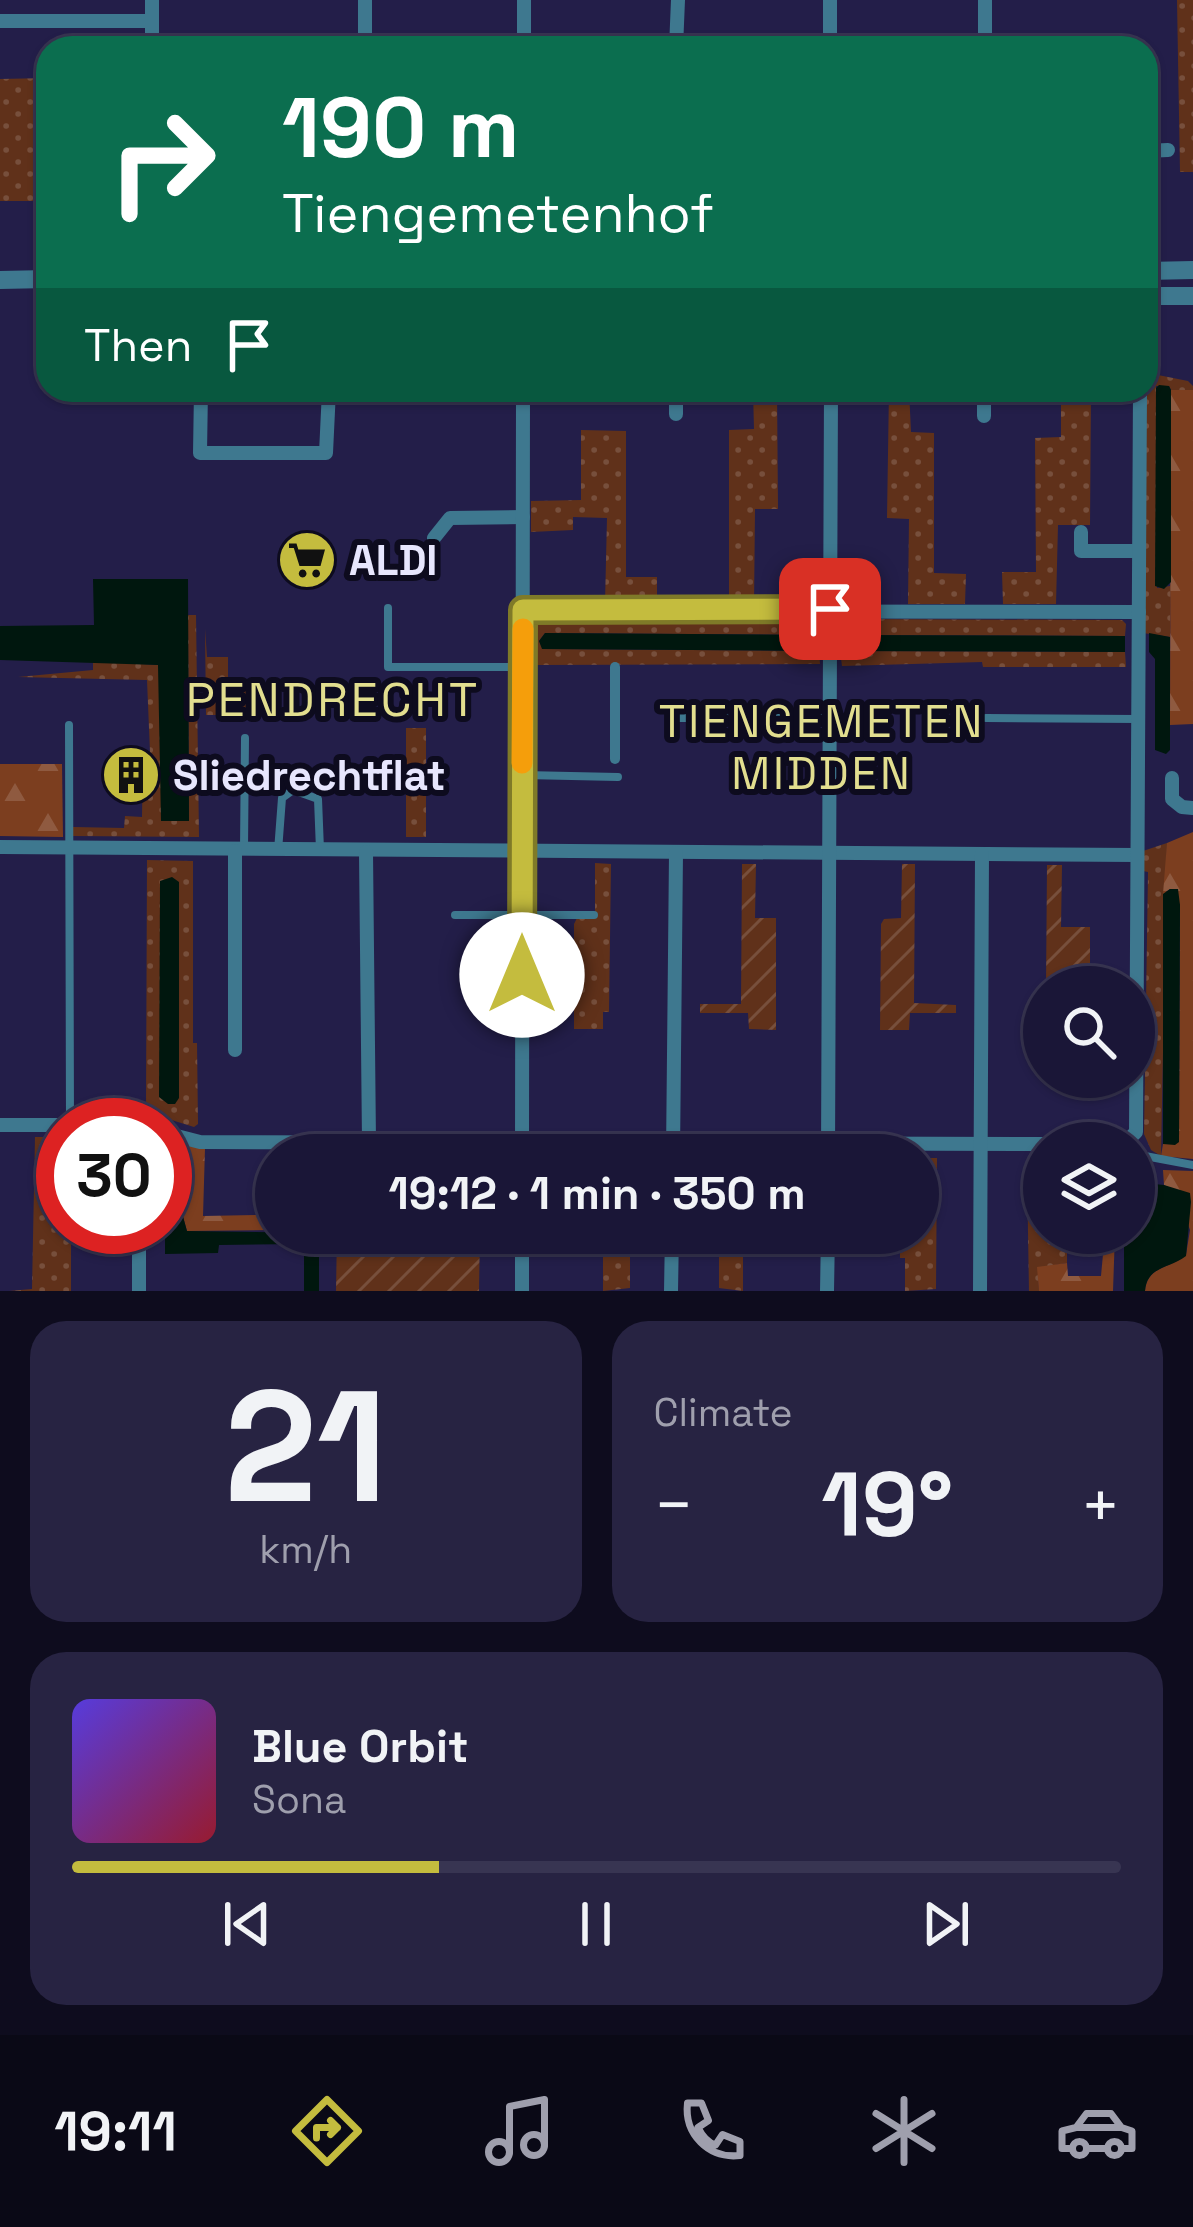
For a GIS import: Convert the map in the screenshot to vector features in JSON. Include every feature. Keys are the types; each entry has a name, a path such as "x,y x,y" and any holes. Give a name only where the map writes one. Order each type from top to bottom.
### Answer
{"street":[{"path":"152,0 152,36"},
{"path":"365,0 365,36"},
{"path":"524,0 524,36"},
{"path":"676,36 678,0"},
{"path":"830,0 830,36"},
{"path":"985,0 985,36"},
{"path":"0,22 152,21"},
{"path":"1158,150 1168,150"},
{"path":"1158,271 1193,270"},
{"path":"0,284 36,280"},
{"path":"0,284 36,287"},
{"path":"1158,296 1193,296"},
{"path":"201,402 200,453 326,453 328,402"},
{"path":"522,1134 523,402"},
{"path":"676,402 676,414"},
{"path":"828,1134 831,402"},
{"path":"984,402 984,416"},
{"path":"1136,1122 1140,402"},
{"path":"434,538 450,518 523,518"},
{"path":"1081,532 1081,551 1139,551"},
{"path":"523,610 1139,612"},
{"path":"615,667 616,759"},
{"path":"1172,778 1172,799 1193,808"},
{"path":"0,847 1137,852"},
{"path":"236,1049 240,851"},
{"path":"366,852 369,1134"},
{"path":"673,1134 676,853"},
{"path":"980,1291 982,854"},
{"path":"0,1125 36,1125"},
{"path":"192,1140 255,1142"},
{"path":"939,1145 1023,1144"},
{"path":"139,1254 139,1291"},
{"path":"522,1254 522,1291"},
{"path":"671,1291 672,1254"},
{"path":"827,1254 827,1291"}],"lane":[{"path":"388,608 388,668 523,667"},
{"path":"676,718 830,718"},
{"path":"986,718 1138,719"},
{"path":"66,1098 69,725"},
{"path":"240,851 245,738"},
{"path":"522,775 618,776"},
{"path":"278,851 282,798 302,790 318,799 320,851"},
{"path":"455,915 594,915"},
{"path":"1155,1158 1193,1165"}],"shaded area":[{"path":"1177,0 1193,0 1193,172 1180,172"},
{"path":"36,78 36,201 0,201 0,79"},
{"path":"1158,375 1188,381 1193,390 1171,390 1158,386"},
{"path":"1158,386 1171,390 1171,582 1164,589 1155,586"},
{"path":"753,402 777,402 778,509 755,509 754,605 729,605 729,430 754,429"},
{"path":"889,402 910,402 911,432 934,433 934,573 966,574 965,604 908,604 909,519 887,518"},
{"path":"1061,402 1091,402 1090,525 1058,525 1056,604 1003,604 1002,572 1036,572 1035,438 1061,437"},
{"path":"1146,402 1156,402 1157,588 1171,582 1170,637 1143,633"},
{"path":"581,430 626,431 626,577 657,577 657,604 605,603 607,518 573,517 573,530 531,532 531,501 581,500"},
{"path":"93,579 188,579 189,821 161,821 158,665 0,660 0,626 94,625"},
{"path":"188,615 196,615 199,837 73,836 73,827 124,828 125,816 142,817 143,753 150,752 147,680 18,677 93,670 93,661 158,665 189,821"},
{"path":"541,618 820,619 819,635 545,633 539,641 543,649 819,651 820,664 537,665 534,625"},
{"path":"840,619 1122,620 1126,624 1125,636 840,635"},
{"path":"205,629 207,657 228,657 228,680 254,680 256,715 206,715"},
{"path":"545,633 819,635 819,651 542,649 539,641"},
{"path":"1149,633 1170,637 1170,750 1166,754 1155,750 1155,659 1149,652"},
{"path":"840,635 1125,636 1125,652 840,651"},
{"path":"840,651 1125,652 1126,667 983,667 982,662 842,666"},
{"path":"406,728 426,728 426,837 406,837"},
{"path":"1167,843 1161,1156 1155,1152 1155,1122 1144,1122 1145,1098 1155,1098 1155,966 1147,966 1148,872 1143,871 1143,851"},
{"path":"147,860 193,861 198,1124 192,1126 192,1098 146,1098"},
{"path":"595,863 611,864 609,1012 603,1012 603,1029 574,1029 574,924 577,918 595,918"},
{"path":"742,864 756,864 755,918 776,918 776,1030 749,1029 748,1013 700,1013 700,1004 741,1004"},
{"path":"902,864 915,864 914,1003 956,1005 956,1013 910,1013 909,1030 880,1030 881,924 884,919 901,918"},
{"path":"1047,865 1062,865 1061,927 1090,927 1090,966 1046,966"},
{"path":"172,877 179,882 179,1098 159,1097 160,881"},
{"path":"1178,889 1180,905 1179,1142 1175,1145 1163,1144 1163,894"},
{"path":"36,1137 36,1254 71,1254 71,1291 9,1291 32,1289"},
{"path":"1155,1184 1190,1193 1186,1256 1154,1272 1145,1291 1124,1291 1124,1254 1155,1254"},
{"path":"192,1231 255,1232 255,1245 219,1245 218,1253 192,1253"},
{"path":"304,1254 319,1254 319,1291 304,1291"},
{"path":"337,1254 480,1254 479,1291 336,1291"},
{"path":"630,1254 630,1288 603,1291 603,1256 594,1256"},
{"path":"719,1254 755,1254 743,1257 743,1291 719,1288"},
{"path":"900,1254 936,1254 936,1289 905,1291 905,1258"},
{"path":"1028,1254 1067,1254 1067,1263 1038,1268 1039,1291 1029,1291"}],"green space":[{"path":"1171,390 1193,390 1193,724 1170,725"},
{"path":"0,764 62,764 63,837 0,836"},
{"path":"1193,832 1193,1159 1161,1156 1163,1144 1179,1142 1180,905 1170,889 1163,894 1167,843"},
{"path":"192,1146 205,1148 203,1216 255,1215 255,1230 192,1231"},
{"path":"1163,1170 1193,1171 1193,1291 1145,1291 1154,1272 1186,1255 1190,1230 1176,1191 1164,1185"},
{"path":"1103,1254 1114,1254 1113,1291 1039,1291 1037,1267 1067,1263 1068,1276 1101,1276"}],"slow traffic":[{"path":"522,763 523,629"}],"place":[{"name":"ALDI","path":"307,560"},
{"name":"Sliedrechtflat","path":"131,775"}],"district":[{"name":"PENDRECHT","path":"333,699"},
{"name":"TIENGEMETEN MIDDEN","path":"822,747"}],"route":[{"path":"522,975 523,610 830,609"}]}
